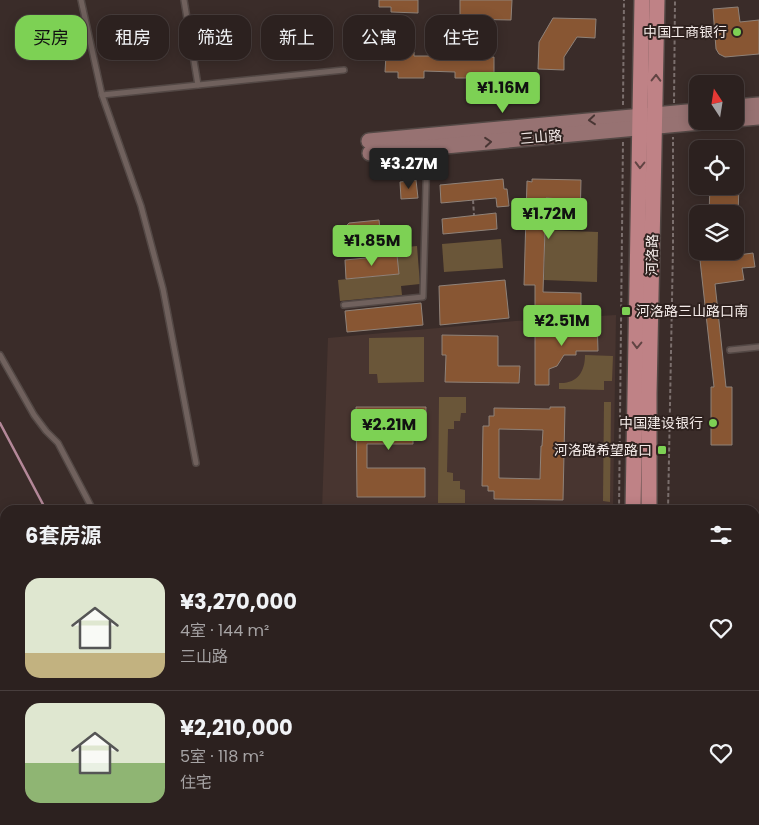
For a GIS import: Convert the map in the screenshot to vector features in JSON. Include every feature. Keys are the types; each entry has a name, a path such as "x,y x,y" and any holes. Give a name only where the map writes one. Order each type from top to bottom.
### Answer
{"main road":[{"name":"河洛路","path":"642,0 648,121 649,505"},
{"name":"河洛路","path":"633,505 648,121 657,0"}],"street":[{"path":"744,106 759,105"},
{"name":"三山路","path":"674,119 689,114"},
{"path":"744,118 759,117"},
{"name":"三山路","path":"369,147 623,123 674,119 689,120"}],"lane":[{"path":"81,0 102,95 141,206 164,288 196,463"},
{"path":"184,0 198,85"},
{"path":"102,95 344,70"},
{"path":"344,305 423,297 427,142"},
{"path":"730,350 759,347"},
{"path":"0,355 34,415 58,443 90,505"}],"path":[{"path":"618,505 624,0"},
{"path":"668,505 675,0"},
{"path":"473,200 474,216"}],"shaded area":[{"path":"545,230 598,232 597,282 544,280"},
{"path":"501,239 503,268 444,272 442,244"},
{"path":"417,246 420,284 401,286 402,295 340,301 338,280 398,274 396,248"},
{"path":"616,315 613,505 322,505 328,338 515,321"},
{"path":"424,337 424,382 378,383 377,374 369,374 369,338"},
{"path":"585,355 613,356 612,381 604,381 604,390 559,389 559,383 571,381 579,376 582,372"},
{"path":"439,397 466,397 466,413 461,413 460,421 454,421 454,429 448,429 447,472 453,473 453,481 460,481 460,489 465,490 465,503 438,503"},
{"path":"604,402 611,402 610,502 603,501"}],"building":[{"path":"379,0 418,0 418,13 391,12 391,7 379,7"},
{"path":"460,0 512,0 511,20 497,20 497,15 460,15"},
{"name":"中国工商银行","path":"738,7 740,22 759,20 759,54 725,57 719,54 716,49 713,9"},
{"path":"553,18 596,19 595,38 577,37 564,57 564,70 538,69 539,42"},
{"path":"415,56 425,56 425,60 494,60 494,74 481,73 481,78 455,78 455,72 424,71 424,78 398,78 398,72 385,72 386,60 415,60"},
{"path":"503,179 504,189 507,189 509,206 497,207 496,198 441,203 440,185"},
{"path":"532,179 581,180 580,223 560,223 560,199 546,198 543,292 581,293 581,314 535,314 535,285 524,285 527,181 532,182"},
{"path":"416,180 418,198 401,199 400,182"},
{"path":"710,195 739,195 738,205 709,205"},
{"path":"496,213 497,229 443,234 442,219"},
{"path":"379,220 381,238 347,241 346,226 349,223"},
{"path":"753,253 755,267 742,268 744,280 715,284 726,387 732,387 732,445 711,445 711,387 714,387 700,260 744,260 744,254"},
{"path":"397,255 399,274 346,279 345,260"},
{"path":"505,280 509,318 440,325 439,286"},
{"path":"421,303 423,325 347,332 345,311"},
{"path":"597,318 598,351 576,351 576,355 564,355 557,366 549,369 549,385 535,385 535,330 584,331 583,319"},
{"path":"442,335 498,336 498,366 520,366 519,383 445,382 446,355 442,355"},
{"path":"356,407 426,407 425,436 413,436 413,444 367,444 367,468 425,468 425,497 357,497"},
{"path":"550,407 565,407 563,500 494,499 494,491 488,491 488,486 482,486 483,426 489,426 489,416 494,416 494,408 550,409","holes":["499,429 543,430 540,479 499,478"]}],"waterway":[{"path":"0,423 43,505"}],"place":[{"name":"中国工商银行","path":"737,32"},
{"name":"河洛路三山路口南","path":"626,311"},
{"name":"中国建设银行","path":"713,423"},
{"name":"河洛路希望路口","path":"662,450"}]}
